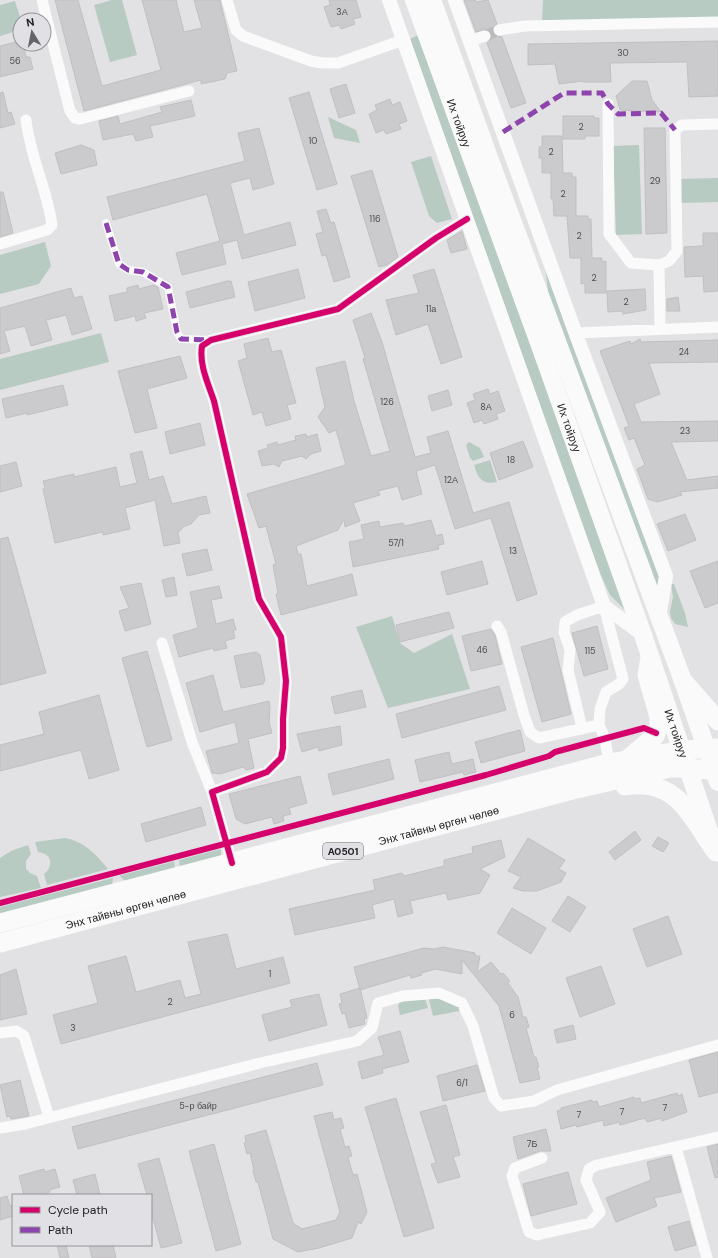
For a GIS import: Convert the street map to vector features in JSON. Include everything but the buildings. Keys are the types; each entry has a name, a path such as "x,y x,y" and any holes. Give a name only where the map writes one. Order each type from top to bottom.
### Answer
{"highway":[{"path":"618,761 641,750 656,736 659,725 659,717 647,675 650,657"},
{"path":"682,681 718,722"},
{"name":"Энх тайвны өргөн чөлөө","path":"0,923 618,761 682,750 712,748"},
{"name":"Энх тайвны өргөн чөлөө","path":"0,943 572,790 670,768 687,768 716,774"},
{"path":"572,790 600,790 632,785 667,790 676,797 689,812 717,854"}],"main road":[{"name":"Их тойруу","path":"414,0 539,343 643,635 717,854"},
{"name":"Их тойруу","path":"432,0 494,174 682,681 712,748 716,774"}],"street":[{"path":"42,0 70,112 75,118 80,119 189,91"},
{"path":"227,0 236,30 243,36 311,61 338,63 403,40"},
{"path":"389,0 604,606 623,679 619,684 606,692 600,709 599,724 605,739 618,761"},
{"path":"456,0 576,333 666,576 659,617"},
{"path":"499,30 525,26 718,22"},
{"path":"470,41 485,36"},
{"path":"608,104 609,234 631,263 659,265 669,261 678,251 675,130 682,125 718,124"},
{"path":"0,244 47,230 52,225 42,179 28,136 26,120"},
{"path":"106,223 119,264 128,270 143,272 168,287 177,332 181,340 211,340 338,309 436,238 467,219"},
{"path":"659,265 660,328"},
{"path":"576,333 660,328 718,327"},
{"path":"211,340 202,346 201,355 204,372 214,401 259,599 281,638 286,681 283,719 284,748 281,758 267,772 212,792"},
{"path":"604,606 643,635"},
{"path":"582,728 568,670 570,650 564,632 564,622 577,615 604,606"},
{"path":"497,626 501,632 530,732 538,738 599,724"},
{"path":"162,643 192,742 212,792 232,863"},
{"path":"0,1128 25,1124 260,1063 357,1041 372,1028 378,1003 403,996 439,993 462,1003 473,1026 494,1098 501,1106 534,1101 557,1090 718,1045"},
{"path":"0,1033 16,1031 24,1036 49,1117"},
{"path":"542,1158 515,1168 512,1176 529,1232 537,1235 590,1223 600,1212 586,1180 589,1169 597,1165 718,1138"},
{"path":"676,1147 707,1258"}],"green space":[{"path":"112,0 122,0 137,55 110,62 94,5"},
{"path":"543,0 718,0 718,18 542,21"},
{"path":"15,1 18,12 12,12 12,32 0,36 0,5"},
{"path":"420,34 627,612 610,595 600,573 410,39"},
{"path":"328,117 356,130 360,143 334,138"},
{"path":"639,145 642,234 616,235 613,146"},
{"path":"431,156 452,219 437,223 429,216 411,162"},
{"path":"718,178 718,202 679,203 679,179"},
{"path":"45,242 51,266 39,284 0,294 0,255"},
{"path":"544,257 661,578 659,600 550,308"},
{"path":"101,333 109,362 0,390 0,359"},
{"path":"469,442 480,448 484,457 473,461 470,458 466,445"},
{"path":"490,460 497,482 492,483 481,480 474,465"},
{"path":"671,584 674,584 685,613 688,627 675,624 671,618 670,612 673,597"},
{"path":"392,616 400,643 414,653 452,634 470,689 388,708 356,627"},
{"path":"65,838 78,842 90,849 108,869 47,885 44,874 49,867 50,860 49,857 43,853 38,852 35,842"},
{"path":"28,845 31,854 26,861 26,869 30,873 37,876 41,888 0,897 0,858 11,851"},
{"path":"221,848 221,856 180,868 179,860"},
{"path":"174,860 175,869 125,881 120,876 120,874"},
{"path":"113,878 112,885 0,915 0,906"},
{"path":"424,995 428,1008 400,1015 398,1006 400,1002"},
{"path":"428,995 470,1009 433,1016"}],"tunnel":[{"path":"485,36 499,30"}],"marked path":[{"path":"503,132 564,93 602,93 608,104 618,114 661,113 675,130"},
{"path":"106,223 119,264 128,270 143,272 168,287 177,332 181,339 209,340"}],"cycle path":[{"path":"232,863 212,792 267,772 281,758 283,748 283,719 286,681 281,637 259,599 214,401 203,367 201,353 202,346 211,340 338,309 436,238 467,219"},
{"path":"0,903 486,775 549,756 555,752 644,728 656,733"}]}
